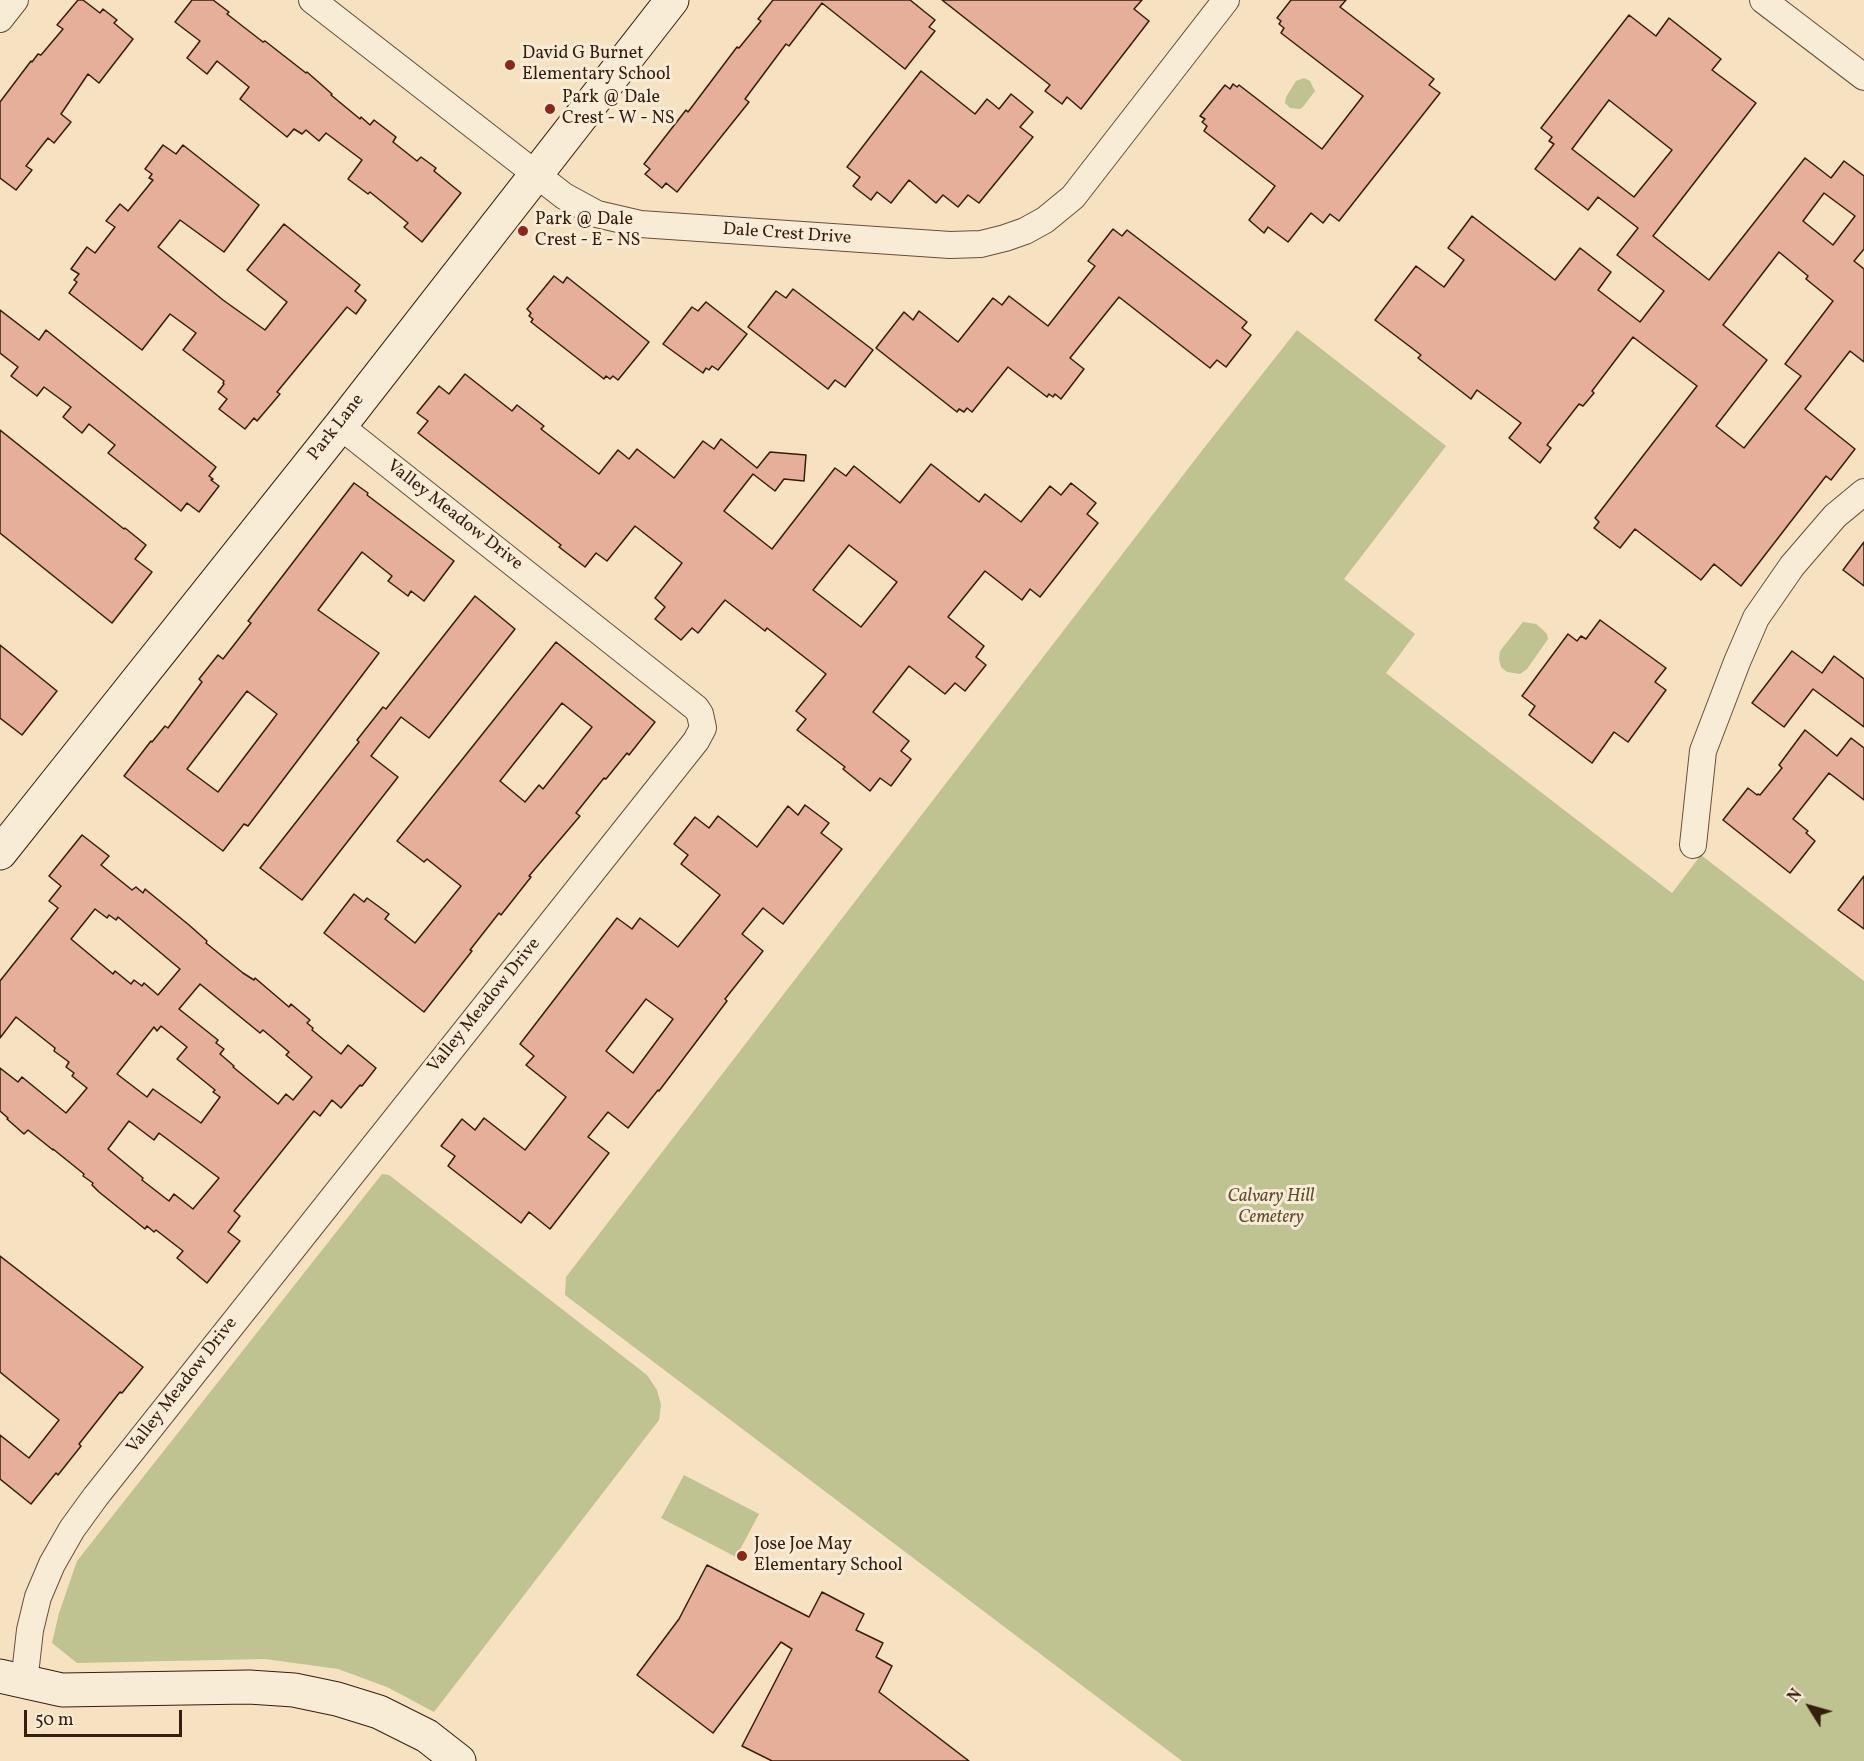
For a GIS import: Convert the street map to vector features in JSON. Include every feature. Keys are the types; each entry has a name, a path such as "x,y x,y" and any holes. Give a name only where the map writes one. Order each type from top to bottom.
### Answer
{"street":[{"path":"0,19 15,0"},
{"name":"Dale Crest Drive","path":"312,0 536,174 564,195 597,214 640,224 950,245 981,244 1025,231 1045,220 1073,197 1226,0"},
{"name":"Park Lane","path":"0,853 340,426 672,0"},
{"path":"1763,0 1864,77"},
{"name":"Valley Meadow Drive","path":"12,1680 30,1630 38,1597 52,1564 84,1512 696,741 703,728 696,708 340,426"},
{"path":"1693,845 1703,751 1756,618 1792,566 1835,516 1864,492"},
{"path":"12,1680 62,1690 249,1687 294,1690 337,1698 379,1712 427,1736 459,1761"}],"green space":[{"path":"1304,78 1310,81 1315,91 1303,107 1290,108 1285,103 1286,97 1296,81"},
{"name":"Calvary Hill Cemetery","path":"1297,330 1446,446 1344,579 1415,634 1386,673 1672,893 1701,855 1864,981 1864,1761 1182,1761 565,1295 566,1277"},
{"path":"1523,622 1536,624 1547,634 1548,639 1527,669 1520,674 1507,672 1501,667 1500,651"},
{"path":"382,1174 389,1175 647,1375 657,1390 661,1405 659,1420 434,1712 387,1687 338,1669 265,1659 77,1663 52,1643 59,1613 77,1561"},
{"path":"684,1475 759,1514 736,1557 661,1518"}],"building":[{"path":"78,0 83,0 100,13 103,9 117,20 114,23 133,39 99,83 88,74 61,114 71,122 54,143 48,138 26,166 32,170 16,190 0,178 0,102 31,61 38,54 41,55 63,29 57,25"},
{"path":"192,0 213,0 263,42 265,41 307,72 360,119 361,117 370,125 374,120 396,137 393,142 417,161 421,157 436,168 434,171 461,193 422,242 404,227 408,223 370,192 368,194 348,179 362,160 326,133 319,141 306,130 302,134 294,129 287,137 240,99 249,87 217,61 207,74 187,58 200,41 175,22"},
{"path":"773,0 910,0 935,20 929,27 935,31 905,69 822,3 789,46 786,44 745,99 749,102 677,192 666,183 662,188 645,174 650,169 644,164 686,110 688,112 737,47 739,48 761,21 758,19"},
{"path":"942,0 1142,0 1134,9 1149,21 1081,109 1067,97 1062,104 1045,91 1050,85"},
{"path":"1291,0 1346,0 1340,7 1434,79 1429,85 1440,93 1339,221 1330,214 1323,223 1311,213 1288,242 1268,227 1264,233 1249,220 1275,186 1204,131 1207,126 1202,122 1205,119 1200,116 1225,85 1230,89 1233,84 1237,87 1239,85 1322,149 1363,96 1281,33 1284,28 1279,24 1281,21 1277,18"},
{"path":"1629,15 1656,36 1669,18 1721,59 1712,70 1756,103 1653,236 1709,280 1805,158 1831,178 1844,161 1864,176 1864,249 1854,261 1864,269 1864,362 1850,351 1805,409 1855,449 1831,480 1826,476 1741,586 1714,564 1701,580 1635,529 1620,548 1594,528 1599,522 1595,518 1697,386 1633,337 1592,391 1594,393 1583,406 1579,404 1547,445 1551,448 1540,463 1509,438 1521,423 1477,390 1471,399 1418,358 1421,355 1375,320 1416,266 1444,287 1464,260 1448,248 1472,216 1555,280 1580,248 1611,272 1598,290 1640,322 1664,291 1617,255 1638,228 1598,197 1588,210 1535,169 1554,144 1549,141 1552,137 1541,128","holes":["1609,100 1672,150 1634,197 1572,149","1824,193 1855,216 1833,245 1803,221","1779,252 1808,276 1806,279 1833,301 1785,364 1801,376 1744,448 1716,426 1767,360 1723,325"]},
{"path":"921,71 975,114 987,99 999,109 1011,94 1033,112 1020,127 1033,137 979,203 968,195 958,207 943,195 936,203 909,180 891,203 877,192 871,200 853,186 860,177 847,167"},
{"path":"163,145 176,154 183,145 259,205 224,252 180,220 158,247 223,300 265,330 287,302 247,270 284,224 360,285 355,291 366,300 356,314 347,307 277,392 280,394 257,421 254,418 245,429 219,409 227,399 218,392 224,381 183,350 196,333 170,314 142,350 69,293 77,282 74,280 79,274 71,269 87,247 95,253 115,227 106,221 120,204 128,211 153,180 149,178 152,174 145,169"},
{"path":"1113,229 1122,236 1127,230 1247,322 1242,328 1251,335 1226,367 1217,360 1210,368 1119,297 1070,358 1084,369 1061,399 1055,394 1053,397 1049,394 1047,397 1008,367 972,412 967,408 964,412 959,409 957,412 876,348 904,312 913,320 919,311 958,342 993,298 1002,305 1009,296 1048,326 1095,266 1088,261"},
{"path":"554,276 563,283 567,277 649,342 618,380 613,376 610,379 606,376 604,379 531,322 533,319 529,316 531,313 527,309"},
{"path":"793,289 873,350 845,387 835,380 828,389 748,327 776,291 786,298"},
{"path":"706,302 747,334 718,370 712,366 709,370 706,368 703,373 663,344 692,307 698,311"},
{"path":"0,310 39,340 46,330 216,467 209,476 219,486 199,512 187,503 181,511 108,453 115,445 89,424 82,433 63,417 71,407 44,387 37,396 11,376 18,367 0,353"},
{"path":"465,374 512,411 517,405 544,426 541,429 599,474 618,450 629,459 637,449 674,478 703,441 714,449 721,439 757,468 770,452 806,455 804,481 784,479 775,491 753,474 724,511 772,549 835,468 846,476 854,466 900,503 931,464 979,502 985,494 1021,522 1050,486 1061,495 1071,483 1096,503 1087,514 1098,523 1040,597 1030,589 1022,600 985,571 948,617 984,646 976,657 986,665 965,691 955,683 945,694 909,666 873,712 909,741 901,751 911,759 891,786 880,778 870,791 843,769 845,767 797,730 806,719 796,711 826,674 767,628 765,631 725,600 698,633 692,628 681,640 655,619 665,607 655,598 682,563 635,526 607,561 596,553 585,567 559,547 561,545 418,433 428,421 417,413 439,386 449,394","holes":["849,545 897,582 861,627 813,590"]},
{"path":"0,430 146,545 135,559 152,572 112,623 0,533"},
{"path":"354,483 454,561 424,601 411,591 408,596 388,581 392,576 362,552 318,610 379,653 248,826 244,824 223,851 124,776 151,741 165,726 168,728 202,682 199,679 218,655 223,659 251,623 248,621","holes":["247,691 277,714 218,792 187,769"]},
{"path":"1864,542 1864,586 1843,570"},
{"path":"475,596 515,629 429,738 401,717 371,756 398,777 302,900 260,868 359,742 357,740 383,707 386,709"},
{"path":"1600,620 1666,668 1655,682 1666,690 1628,742 1614,732 1592,763 1529,715 1535,706 1522,696 1568,634 1577,641 1581,636 1586,639"},
{"path":"556,642 655,722 629,755 627,753 606,779 604,778 576,813 580,816 529,876 531,877 501,915 499,913 424,1012 324,933 354,894 364,902 367,898 389,914 385,919 415,943 461,886 427,859 424,862 397,841","holes":["562,703 592,727 543,789 539,785 525,802 500,781"]},
{"path":"0,645 57,691 22,735 0,718"},
{"path":"1792,651 1822,673 1834,656 1864,679 1864,727 1813,689 1784,727 1752,703"},
{"path":"1805,730 1837,756 1851,738 1864,748 1864,800 1829,773 1793,819 1808,831 1806,833 1815,841 1790,873 1723,820 1748,788 1760,795 1782,768 1779,765"},
{"path":"805,805 829,823 821,833 842,849 783,924 763,908 742,934 763,951 725,999 727,1001 659,1091 628,1128 608,1112 588,1137 609,1153 550,1229 529,1212 521,1223 448,1166 455,1156 441,1146 462,1119 475,1130 484,1118 525,1150 566,1097 526,1065 534,1056 520,1044 617,918 632,929 640,918 678,947 720,895 681,864 688,855 674,844 695,817 709,828 718,816 757,847 788,806 798,815","holes":["646,999 673,1019 633,1073 606,1051"]},
{"path":"82,835 109,856 101,865 132,890 136,887 143,893 145,889 243,973 254,980 255,978 289,1007 291,1004 310,1020 307,1023 313,1028 312,1030 341,1054 348,1045 376,1068 341,1108 332,1100 320,1116 314,1111 234,1211 240,1216 228,1232 240,1241 207,1283 177,1258 183,1251 156,1230 154,1232 147,1226 145,1229 99,1192 92,1185 93,1183 83,1176 84,1174 28,1130 24,1134 0,1111 0,1068 18,1082 22,1077 66,1113 87,1088 72,1076 74,1073 66,1067 69,1062 54,1051 55,1048 16,1017 0,1038 0,981 58,908 49,901 61,886 49,876","holes":["95,909 107,918 109,915 116,920 118,917 180,969 158,995 144,983 142,986 134,980 131,984 115,971 113,974 71,939","200,984 260,1033 263,1030 289,1052 286,1055 312,1077 293,1100 286,1094 278,1104 220,1054 224,1049 216,1043 218,1040 179,1009","161,1026 187,1047 177,1059 215,1090 213,1092 220,1097 201,1123 153,1089 147,1097 117,1074 154,1027 157,1031","129,1121 154,1140 159,1133 219,1178 193,1209 174,1194 169,1201 108,1149"]},
{"path":"1864,876 1864,929 1838,910"},
{"path":"0,1256 143,1367 79,1444 81,1446 58,1475 56,1473 31,1504 0,1479 0,1435 29,1458 59,1420 0,1372"},
{"path":"707,1565 809,1617 822,1592 864,1614 856,1630 883,1643 876,1657 892,1666 879,1692 969,1761 772,1761 742,1746 792,1649 781,1642 713,1733 637,1675 679,1619"}],"place":[{"name":"David G Burnet Elementary School","path":"510,65"},
{"name":"Park @ Dale Crest - W - NS","path":"550,109"},
{"name":"Park @ Dale Crest - E - NS","path":"523,231"},
{"name":"Jose Joe May Elementary School","path":"742,1556"}]}
